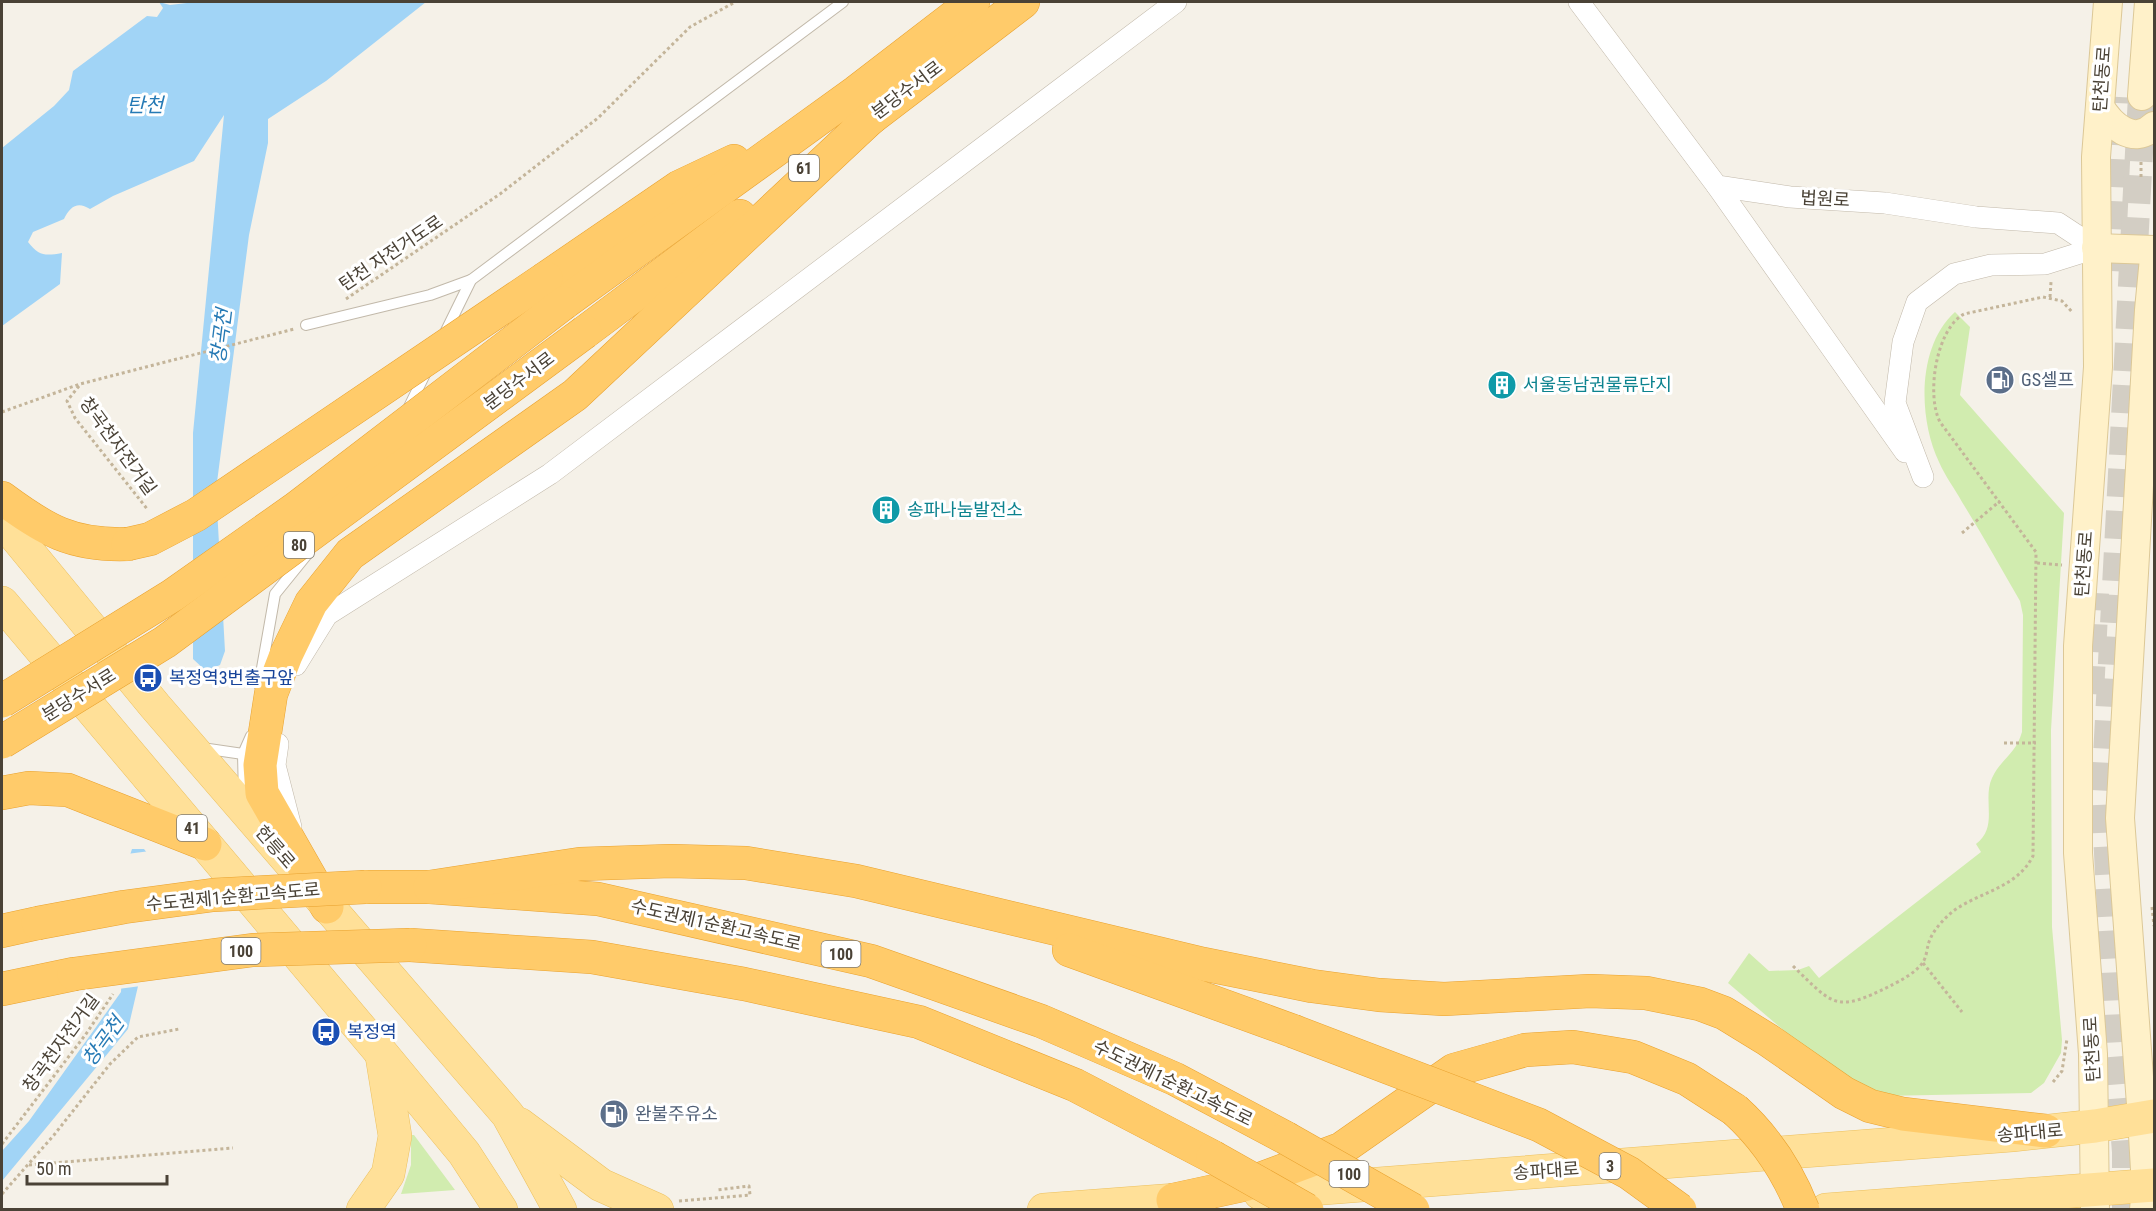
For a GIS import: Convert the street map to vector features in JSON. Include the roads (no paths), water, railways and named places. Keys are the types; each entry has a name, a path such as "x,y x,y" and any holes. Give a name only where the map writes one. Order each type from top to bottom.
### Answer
{"highway":[{"name":"분당수서로","path":"2,742 165,642 585,332 865,104 973,2"},
{"name":"분당수서로","path":"2,701 173,595 295,509 555,290 865,104 1023,2"},
{"path":"327,907 261,793 260,765 271,694 285,655 311,603 350,554 575,395 865,104"},
{"path":"2,498 40,526 74,541 100,545 128,544 150,539 196,515 555,290"},
{"path":"15,791 68,790 205,844"},
{"path":"430,887 580,864 708,861 760,865 820,874 1203,964 1321,987 1444,999 1600,991 1673,997 1700,1004 1734,1019 1844,1093 1870,1106 1903,1114 2046,1131"},
{"name":"수도권제1순환고속도로","path":"2,931 124,907 213,895 365,887 430,887 598,898 871,961 1041,1021 1174,1079 1413,1209"},
{"path":"940,901 1157,984 1293,1031 1539,1125 1629,1173 1680,1209"},
{"name":"100","path":"2,989 74,974 253,950 410,945 592,957 744,984 920,1022 1075,1085 1308,1209"},
{"path":"1173,1200 1247,1184 1341,1149 1454,1070 1491,1058 1533,1049 1573,1047 1633,1057 1687,1079 1735,1110 1748,1122 1774,1156 1803,1209"}],"main road":[{"name":"탄천동로","path":"2108,2 2120,100"},
{"name":"탄천동로","path":"2120,100 2127,2"},
{"name":"탄천동로","path":"2095,1201 2093,1054 2078,853 2078,646 2098,367 2096,157 2120,100 2149,2"},
{"path":"2120,100 2111,124 2125,132 2150,130 2154,126"},
{"path":"2096,248 2154,250"},
{"path":"1826,1209 2095,1201 2148,1194 2148,1117 2120,818 2149,310 2154,258"},
{"name":"헌릉로","path":"2,520 189,746 508,1115 560,1209"},
{"name":"41","path":"2,603 464,1153 501,1209"},
{"path":"363,1209 388,1174 395,1136 382,1054"},
{"path":"508,1115 601,1185 664,1205"},
{"name":"송파대로","path":"1044,1209 2046,1131 2148,1117"}],"street":[{"path":"298,857 275,765 286,681 327,615 550,474 1176,2"},
{"path":"1579,2 1717,186 1923,477 1895,403 1903,342 1917,302 1954,274 1991,265 2045,264 2096,248"},
{"name":"법원로","path":"1717,186 1790,197 1885,203 1976,217 2058,222 2096,248"}],"lane":[{"path":"306,326 429,295 471,280 843,2"},
{"path":"388,450 471,280"},
{"path":"258,695 275,594 368,478"},
{"path":"244,810 243,754 252,729"},
{"path":"189,746 243,754"}],"water":[{"name":"탄천","path":"159,2 170,5 195,2 426,2 326,81 268,119 268,143 249,235 216,490 225,651 220,665 206,671 193,659 193,433 224,115 194,161 113,196 90,209 82,205 75,206 64,219 33,232 28,242 36,250 47,255 62,253 60,284 2,326 2,148 54,106 69,90 73,71 147,16 157,17 163,8"},
{"name":"창곡천","path":"132,849 144,849 164,875 128,1029 2,1181 2,1151 29,1121 121,992 127,864"}],"tunnel":[{"path":"2126,1210 2126,1152 2118,1051 2105,794 2142,96"},
{"path":"2111,271 2119,97"},
{"path":"2090,694 2095,593"}],"place":[{"name":"GS셀프","path":"2000,380"},
{"name":"서울동남권물류단지","path":"1502,385"},
{"name":"송파나눔발전소","path":"886,510"},
{"name":"복정역3번출구앞","path":"148,678"},
{"name":"복정역","path":"326,1032"},
{"name":"완불주유소","path":"614,1114"}]}
